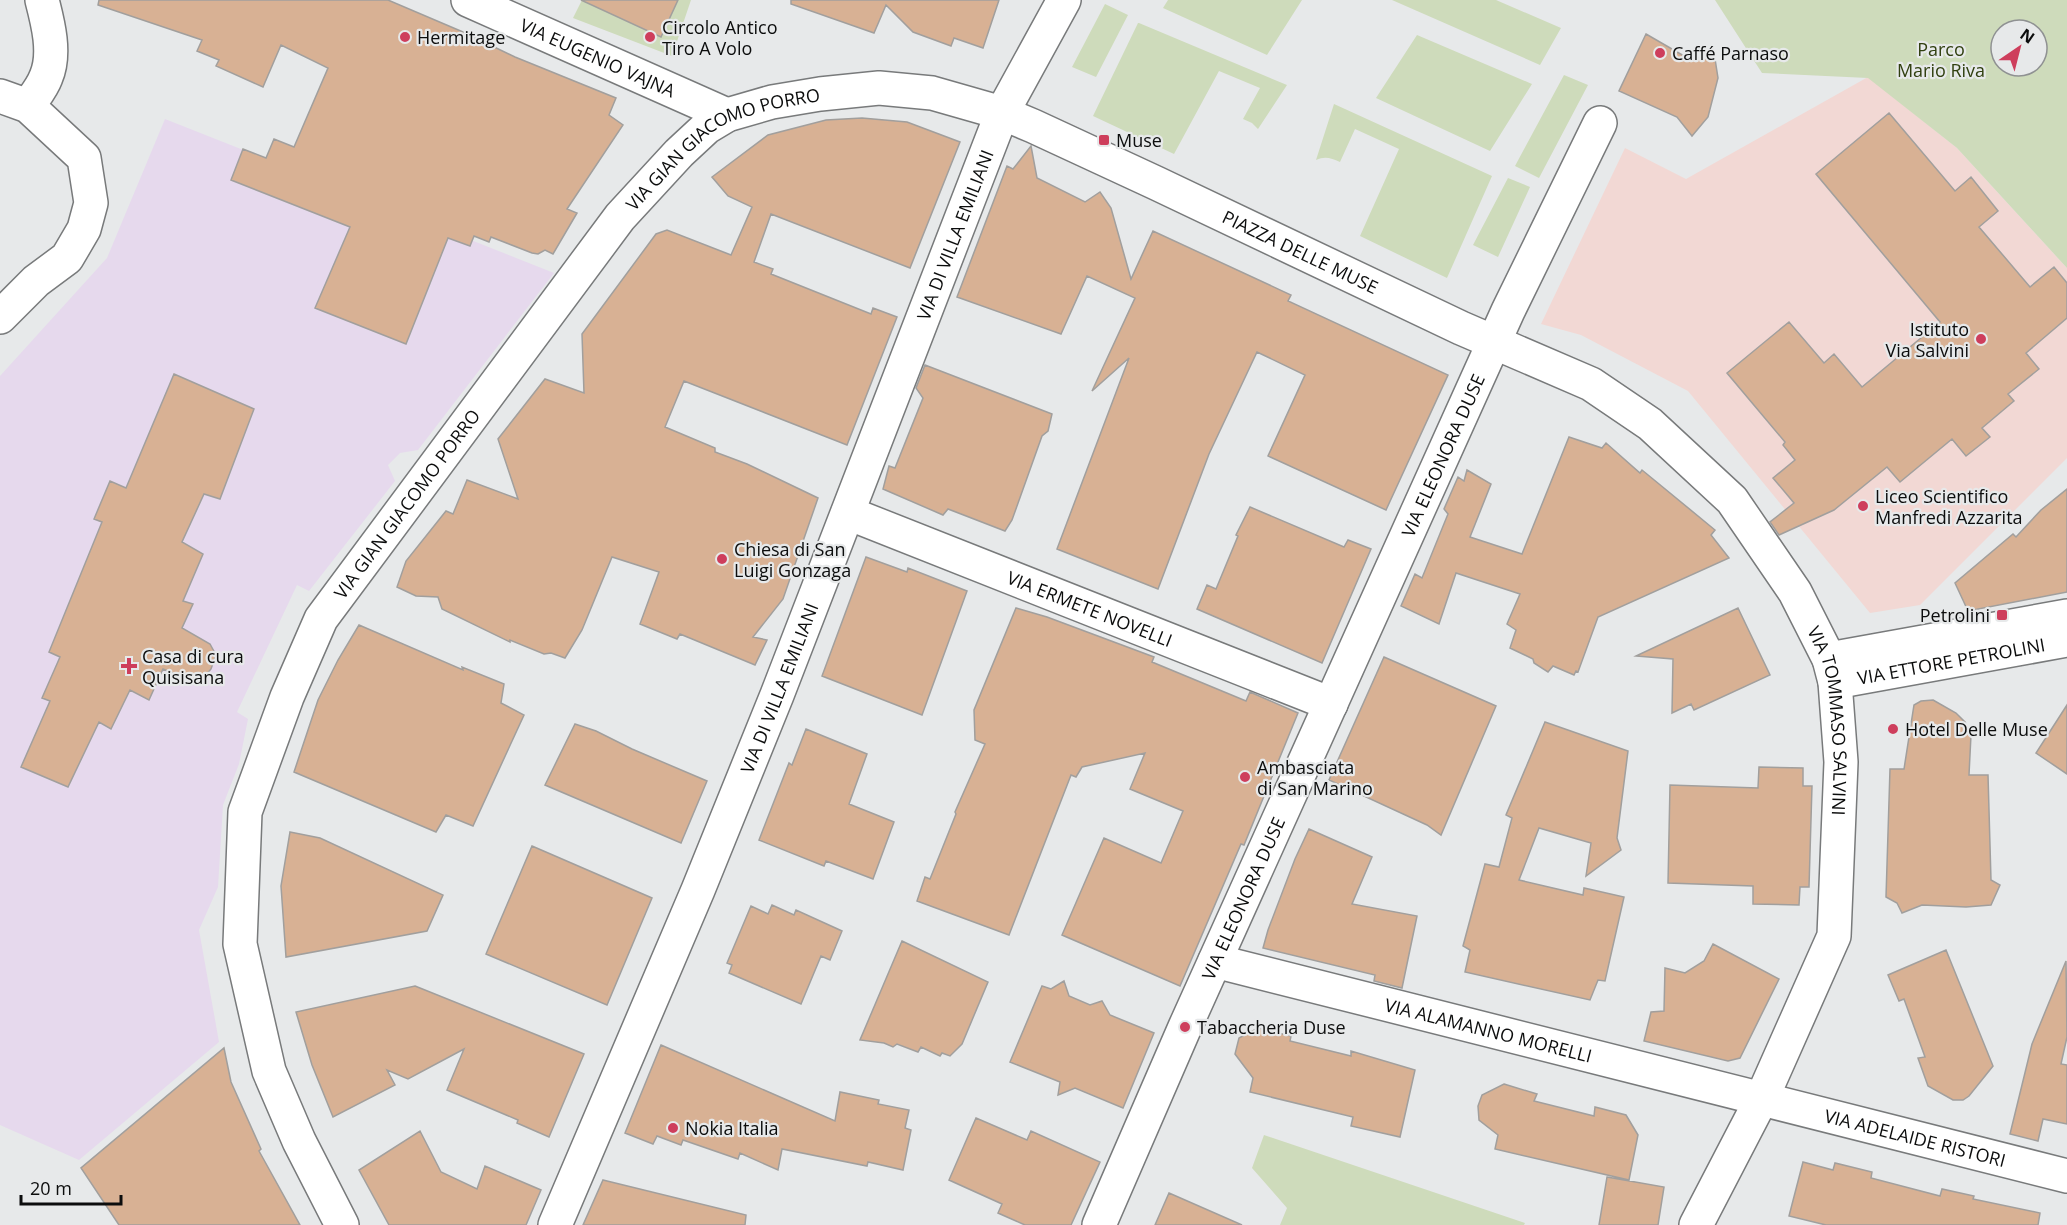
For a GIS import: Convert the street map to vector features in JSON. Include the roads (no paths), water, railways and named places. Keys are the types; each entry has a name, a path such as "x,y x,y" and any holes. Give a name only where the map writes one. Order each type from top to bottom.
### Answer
{"street":[{"path":"0,317 36,281 67,258 84,229 92,202 84,158 14,101 47,77 50,53 42,0"},
{"name":"VIA EUGENIO VAJNA","path":"468,0 727,114"},
{"path":"1002,113 1064,0"},
{"name":"VIA GIAN GIACOMO PORRO","path":"342,1225 299,1141 268,1071 240,944 245,812 287,697 321,619 620,217 707,127 727,114 772,102 879,88 932,93 1002,113"},
{"name":"PIAZZA DELLE MUSE","path":"1002,113 1174,191 1494,343"},
{"name":"VIA DI VILLA EMILIANI","path":"555,1225 777,696 1002,113"},
{"path":"1494,343 1600,123"},
{"name":"VIA TOMMASO SALVINI","path":"1494,343 1591,384 1650,424 1732,500 1795,592 1832,671 1841,762 1834,936 1762,1098 1696,1225"},
{"name":"VIA ELEONORA DUSE","path":"1099,1225 1330,704 1494,343"},
{"name":"VIA ERMETE NOVELLI","path":"848,513 1330,704"},
{"name":"VIA ETTORE PETROLINI","path":"1832,671 2067,616"},
{"name":"VIA ETTORE PETROLINI","path":"1832,671 2067,640"},
{"name":"VIA ALAMANNO MORELLI","path":"1215,961 1762,1098"},
{"name":"VIA ADELAIDE RISTORI","path":"1762,1098 2067,1176"}],"place":[{"name":"Hermitage","path":"405,37"},
{"name":"Circolo Antico Tiro A Volo","path":"650,37"},
{"name":"Caffé Parnaso","path":"1660,53"},
{"name":"Muse","path":"1104,140"},
{"name":"Istituto Via Salvini","path":"1981,339"},
{"name":"Liceo Scientifico Manfredi Azzarita","path":"1863,506"},
{"name":"Chiesa di San Luigi Gonzaga","path":"722,559"},
{"name":"Petrolini","path":"2002,615"},
{"name":"Casa di cura Quisisana","path":"129,666"},
{"name":"Hotel Delle Muse","path":"1893,729"},
{"name":"Ambasciata di San Marino","path":"1245,777"},
{"name":"Tabaccheria Duse","path":"1185,1027"},
{"name":"Nokia Italia","path":"673,1128"}],"park label":[{"name":"Parco Mario Riva","path":"1941,59"}]}
